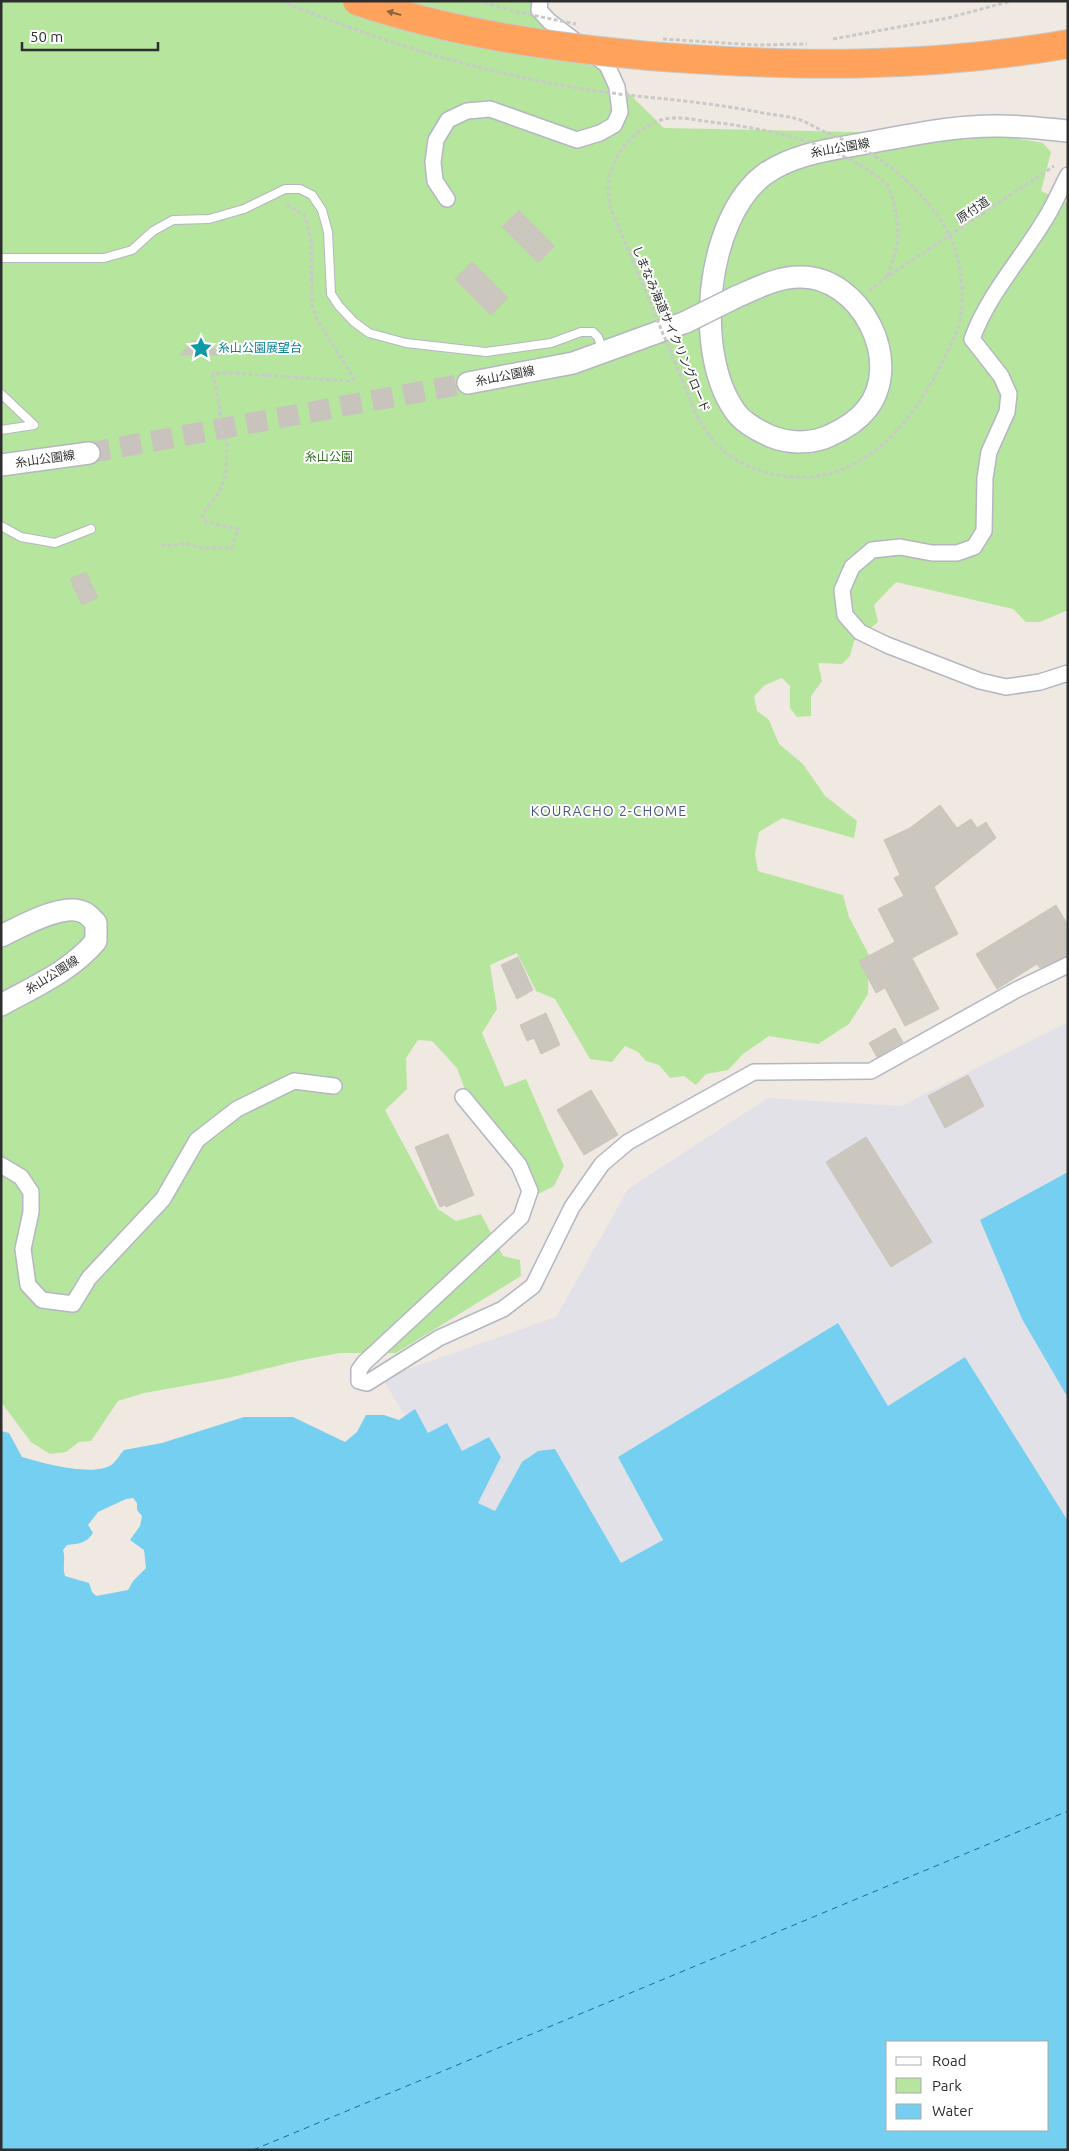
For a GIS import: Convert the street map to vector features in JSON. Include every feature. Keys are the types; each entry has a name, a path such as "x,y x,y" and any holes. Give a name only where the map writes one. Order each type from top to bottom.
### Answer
{"highway":[{"path":"357,1 444,26 507,40 568,49 753,64 882,64 1019,53 1068,44"},
{"path":"418,1 498,25 649,56"}],"main road":[{"name":"糸山公園線","path":"468,384 572,363 686,322 736,297 767,282 800,277 820,280 839,288 856,302 868,318 877,340 881,365 877,388 867,409 847,427 834,434 805,442 783,441 758,431 739,416 724,393 715,369 711,319 714,272 722,239 746,193 765,175 805,154 939,130 999,126 1068,131"},
{"name":"糸山公園線","path":"1,465 90,453"},
{"name":"糸山公園線","path":"1,936 41,917 68,909 84,912 96,923 96,941 82,957 40,985 1,1005"}],"street":[{"path":"447,200 435,181 433,162 436,140 448,120 467,111 490,108 577,140 600,133 614,125 620,112 617,87 606,65 549,21 540,10 540,1"},
{"path":"1062,170 1048,216 988,306 978,323 972,339 1001,376 1010,394 1007,412 989,452 985,478 984,531 974,547 957,553 932,553 900,548 872,550 852,567 842,590 845,614 860,632 886,645 980,681 1006,687 1040,682 1068,673"},
{"path":"463,1097 519,1165 530,1191 521,1217 364,1363 359,1370 359,1381 367,1383 439,1338 503,1309 533,1286 572,1207 602,1164 628,1142 754,1072 871,1071 1016,990 1068,965"},
{"path":"1,1165 20,1177 31,1192 31,1212 23,1249 28,1285 42,1300 73,1304 89,1278 163,1198 197,1140 237,1109 294,1081 334,1086"}],"lane":[{"path":"1,258 104,258 132,250 153,231 173,220 209,219 244,209 285,189 300,189 312,195 322,210 328,232 331,294 339,306 368,333 406,343 486,352 551,343 581,332 593,332 598,337 603,352"},
{"path":"1,394 34,425 1,430"},
{"path":"1,526 21,537 55,544 91,529"}],"path":[{"name":"しまなみ海道サイクリングロード","path":"281,1 422,52 495,71 568,86 718,104 798,120 868,152 905,180 929,204 945,224 958,255 962,287 958,328 941,365 919,403 898,430 864,459 826,475 802,478 765,473 747,465 712,440 698,418 610,206 607,188 610,171 621,150 635,133 665,119 690,119 739,125 799,139 871,171 887,184 896,208 897,245 888,276"},
{"path":"826,40 948,18 1010,1"},
{"path":"807,44 817,42"},
{"name":"原付道","path":"856,302 888,276 1014,192 1062,170"},
{"path":"161,545 169,546 185,543 202,548 232,548 238,529 206,522 202,514 220,491 226,473 227,445 219,425 220,409 213,374 232,373 350,381 354,378 317,320 312,305 311,240 304,215 271,195"}],"shaded area":[{"path":"1068,1022 1068,1172 980,1220 1022,1319 1068,1398 1068,1521 965,1357 888,1406 838,1323 663,1540 620,1563 555,1449 522,1462 495,1511 478,1503 501,1457 489,1437 462,1451 428,1433 415,1409 405,1416 382,1378 556,1317 628,1189 768,1098 901,1106"}],"green space":[{"name":"糸山公園","path":"1,1 535,1 664,128 997,135 1043,143 1051,152 1041,191 1068,203 1068,610 1040,622 1026,622 1013,609 896,582 874,605 878,622 854,641 850,656 842,664 818,663 822,681 811,696 811,716 797,717 790,708 790,686 782,678 765,685 754,696 757,711 769,720 779,744 803,764 825,796 857,821 854,838 782,818 759,832 755,854 758,871 843,895 849,917 869,955 868,994 849,1024 818,1044 769,1036 743,1054 728,1070 706,1074 696,1085 684,1076 670,1078 659,1065 646,1061 638,1052 625,1046 612,1062 590,1059 555,999 536,991 517,953 490,965 497,1009 482,1033 505,1087 526,1079 564,1166 554,1186 534,1196 466,1093 457,1068 432,1041 418,1040 406,1058 407,1089 385,1110 438,1209 456,1221 481,1214 503,1256 520,1260 521,1276 396,1353 339,1353 228,1378 144,1393 118,1401 91,1441 79,1442 66,1452 50,1454 31,1442 1,1402"}],"water":[{"path":"1068,1172 1068,1398 1022,1319 980,1220"},
{"path":"838,1323 888,1406 965,1357 1068,1521 1068,2150 1,2150 1,1431 9,1433 22,1457 67,1468 92,1470 111,1465 124,1450 162,1443 244,1417 293,1417 345,1442 357,1432 366,1415 384,1415 399,1420 415,1409 428,1433 447,1423 462,1451 489,1437 501,1457 478,1503 495,1511 522,1462 538,1451 555,1449 621,1563 663,1540 618,1457","holes":["133,1498 137,1503 137,1510 142,1516 140,1526 130,1540 144,1550 146,1568 133,1581 128,1590 96,1596 92,1592 89,1583 65,1576 63,1550 67,1545 82,1542 91,1536 93,1533 88,1525 98,1512 126,1499"]}],"building":[{"path":"519,210 555,246 538,263 502,227"},
{"path":"472,262 508,298 491,315 455,279"},
{"path":"192,341 205,342 222,355 180,355"},
{"path":"86,572 98,598 82,605 70,579"},
{"path":"940,805 957,828 971,819 977,828 986,822 996,838 934,887 958,934 912,958 939,1009 905,1026 885,988 876,993 859,961 895,942 878,909 904,896 894,878 900,875 884,840 910,828"},
{"path":"1056,905 1068,925 1068,956 1040,968 1037,964 997,989 976,954"},
{"path":"518,957 533,990 517,999 501,965"},
{"path":"546,1013 560,1045 541,1054 534,1038 527,1041 520,1025"},
{"path":"895,1028 903,1042 877,1057 869,1043"},
{"path":"968,1075 984,1106 945,1128 928,1096"},
{"path":"591,1090 618,1135 584,1155 557,1110"},
{"path":"448,1134 474,1195 446,1207 445,1205 440,1207 415,1147"},
{"path":"866,1137 932,1242 891,1267 826,1162"}],"ferry route":[{"path":"253,2150 1068,1811"}],"tunnel":[{"path":"89,453 468,383"}],"place":[{"name":"糸山公園展望台","path":"201,348"}],"district":[{"name":"KOURACHO 2-CHOME","path":"609,811"}]}
